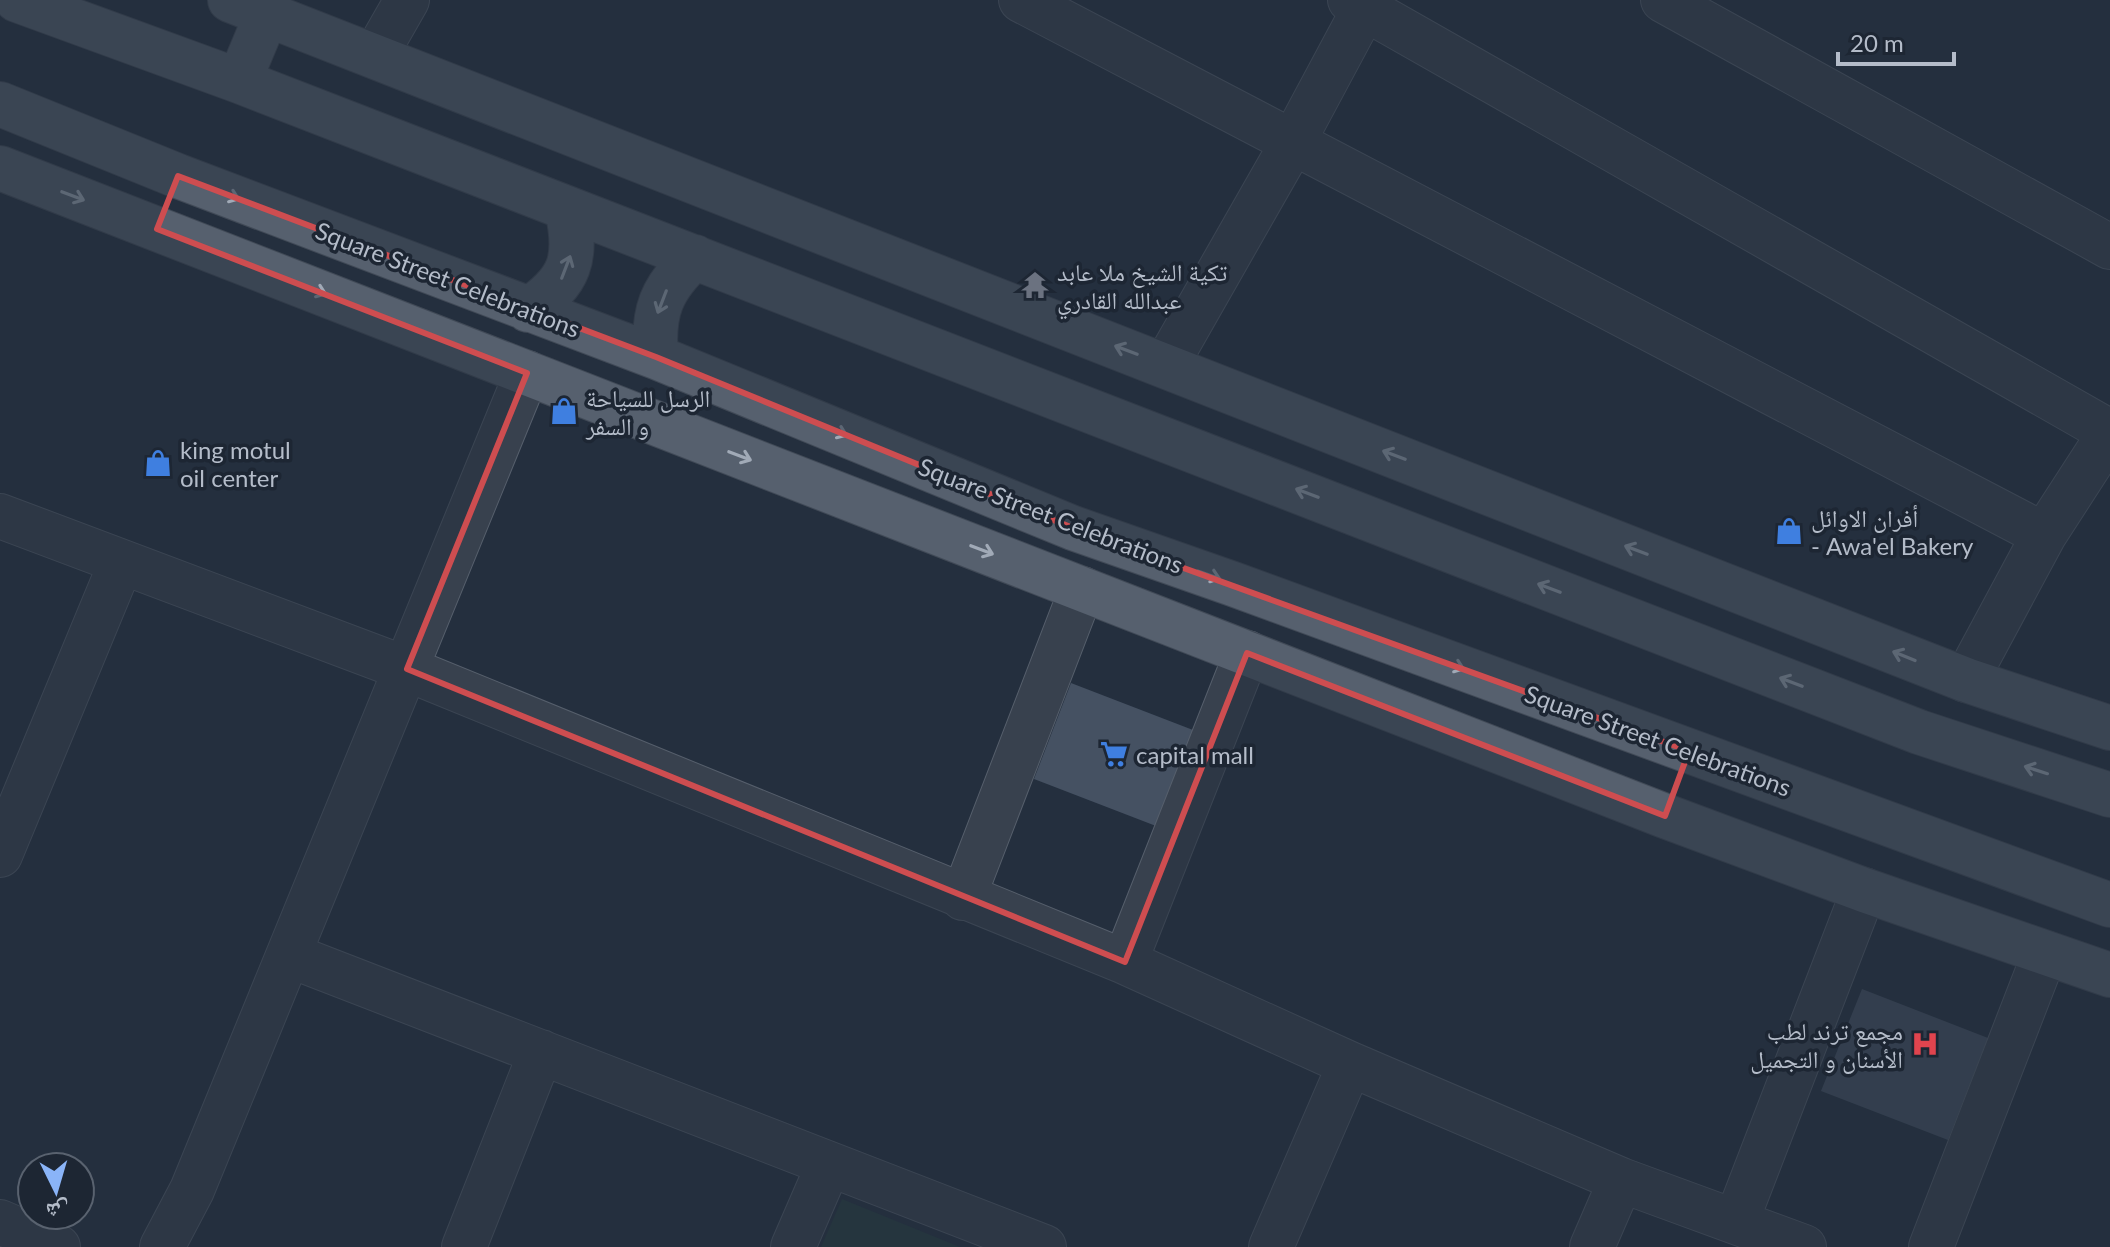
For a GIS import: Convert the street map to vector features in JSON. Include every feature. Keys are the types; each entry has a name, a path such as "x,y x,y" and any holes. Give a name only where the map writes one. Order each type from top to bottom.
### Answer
{"main road":[{"path":"17,0 239,81 1919,732 2110,795"},
{"path":"239,81 249,7 1966,680 2110,728"},
{"name":"Square Street Celebrations","path":"0,104 178,176 656,357 1073,528 2110,905"},
{"path":"0,168 1665,816 1864,890 2110,975"},
{"path":"157,229 178,176"},
{"path":"528,310 553,293 568,268 574,239 567,209"},
{"path":"656,357 654,329 660,301 674,276 695,257"},
{"path":"1669,634 1696,573"},
{"path":"1665,816 1689,751"}],"street":[{"path":"375,56 407,0"},
{"path":"1021,0 2044,535"},
{"path":"1663,0 2110,247"},
{"path":"1166,365 1293,142 1362,3 2110,433 2044,535 1966,680"},
{"path":"162,1247 192,1190 527,373"},
{"path":"0,516 407,669 1125,962 1350,1064 1621,1180 1804,1247"},
{"path":"0,855 121,563"},
{"path":"963,898 1082,589"},
{"path":"1125,962 1247,653"},
{"path":"1736,1222 1864,890"},
{"path":"1931,1247 2045,953"},
{"path":"289,955 1044,1247"},
{"path":"464,1247 541,1052"},
{"path":"1271,1247 1350,1064"},
{"path":"793,1247 829,1164"},
{"path":"1592,1247 1621,1180"},
{"path":"0,1222 58,1247"}],"highlighted area":[{"path":"178,176 656,357 1073,528 1689,751 1665,816 1247,653 1125,962 407,669 527,373 157,229"}],"green space":[{"path":"842,1199 960,1247 821,1247"}],"building":[{"name":"capital mall","path":"1071,683 1193,730 1156,826 1034,779"},
{"path":"1862,989 1988,1038 1948,1140 1821,1091"}],"place":[{"name":"تكية الشيخ ملا عابد عبدالله القادري","path":"1035,285"},
{"name":"الرسل للسياحة و السفر","path":"564,411"},
{"name":"king motul oil center","path":"158,463"},
{"name":"أفران الاوائل - Awa'el Bakery","path":"1789,531"},
{"name":"capital mall","path":"1114,754"},
{"name":"مجمع ترند لطب الأسنان و التجميل","path":"1925,1044"}]}
